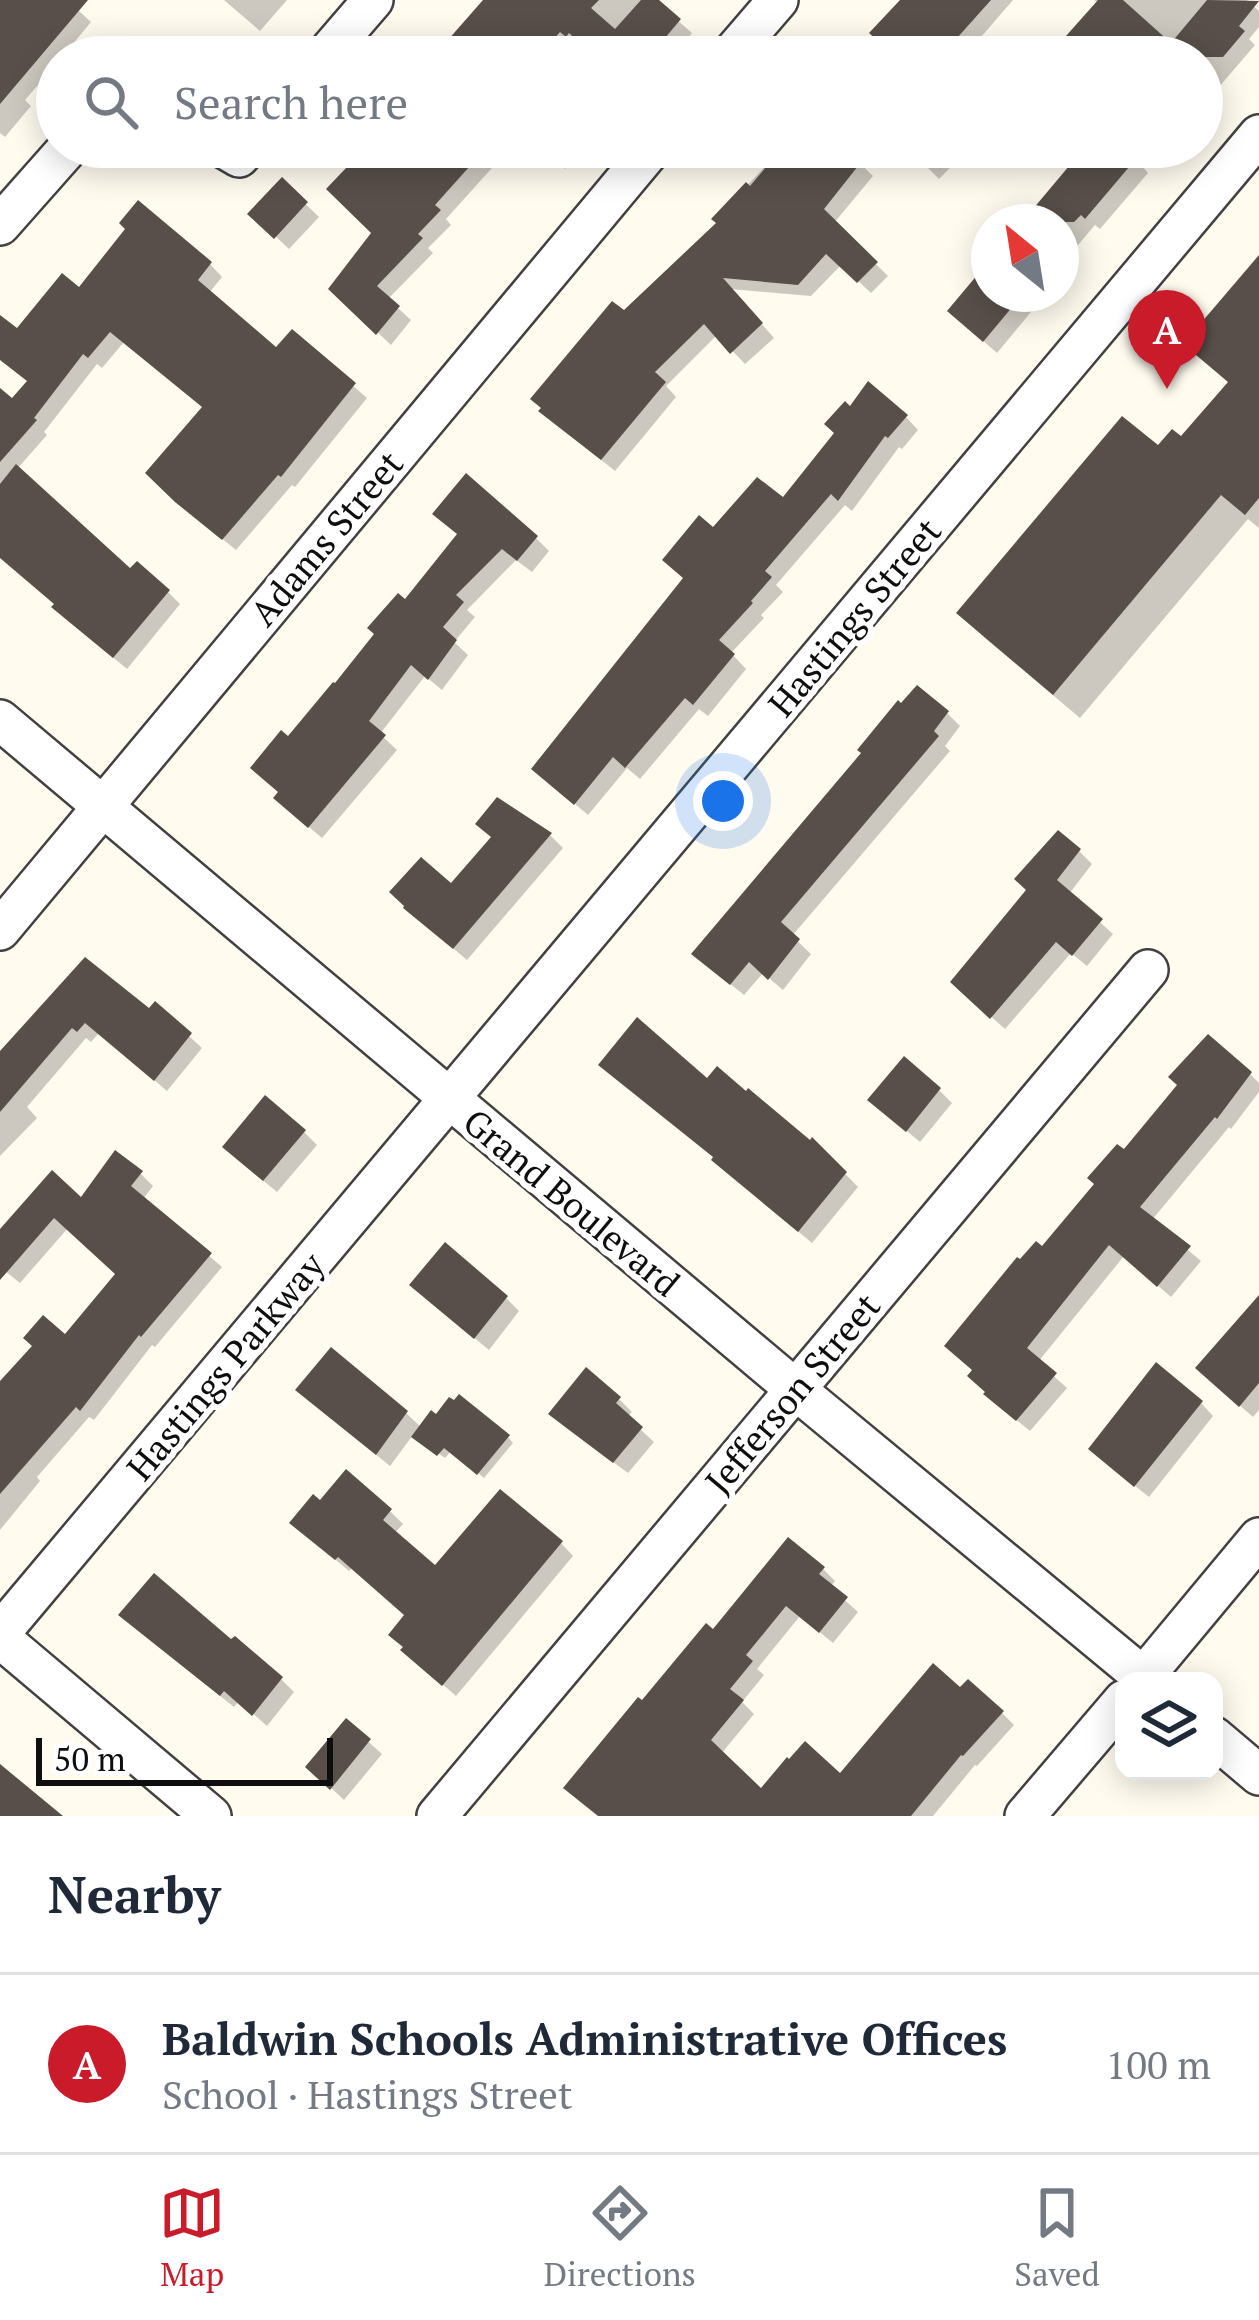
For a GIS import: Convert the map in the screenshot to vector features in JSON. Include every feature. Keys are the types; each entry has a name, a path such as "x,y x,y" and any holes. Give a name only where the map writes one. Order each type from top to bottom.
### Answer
{"street":[{"path":"343,36 373,0"},
{"path":"747,36 778,0"},
{"name":"Hastings Street","path":"449,1099 1259,135"},
{"path":"0,225 50,168"},
{"name":"Adams Street","path":"0,930 636,168"},
{"name":"Grand Boulevard","path":"0,720 1124,1672"},
{"name":"Jefferson Street","path":"437,1816 1148,970"},
{"name":"Hastings Parkway","path":"0,1636 449,1099"},
{"path":"1150,1672 1259,1538"},
{"path":"0,1636 211,1816"},
{"path":"1025,1816 1115,1713"},
{"path":"1223,1745 1259,1775"}],"building":[{"path":"0,0 88,0 58,36 36,36 36,61 0,104"},
{"path":"483,0 599,0 591,8 615,29 641,0 659,0 681,19 667,36 565,36 560,32 556,36 451,36"},
{"path":"900,0 991,0 959,36 869,33"},
{"path":"1098,0 1123,0 1163,36 1066,36"},
{"path":"1207,0 1259,1 1239,26 1245,31 1223,57 1223,36 1177,36"},
{"path":"346,168 468,168 435,205 441,210 418,234 423,238 377,286 400,306 376,335 328,289 371,233 326,189"},
{"path":"765,168 856,168 824,209 878,262 857,283 826,254 798,285 723,278 763,323 730,354 704,324 655,372 666,382 601,460 538,411 541,408 530,399 612,301 624,310 716,223 711,219 746,182 750,186"},
{"path":"1067,168 1128,168 1085,219 1079,204 1037,204"},
{"path":"282,177 308,202 274,239 247,214"},
{"path":"138,200 212,262 198,280 276,347 292,329 356,383 281,477 222,540 145,473 202,407 110,332 88,358 83,354 34,418 37,420 0,462 0,388 12,398 27,381 0,360 0,315 17,328 62,273 79,287 125,229 119,223"},
{"path":"1259,255 1259,498 1245,515 1221,495 1053,695 956,613 1122,416 1158,445 1172,429 1181,436 1228,382 1183,344"},
{"path":"971,282 971,312 1008,312 983,342 947,311"},
{"path":"868,381 908,415 885,436 838,501 831,494 765,571 772,577 719,640 735,654 693,705 685,698 625,768 613,757 574,805 531,769 683,578 662,560 699,515 713,527 757,477 783,497 834,433 824,424 845,401 850,406"},
{"path":"16,464 130,568 137,561 170,590 113,658 0,558 0,484"},
{"path":"466,473 538,536 517,561 502,549 456,595 464,602 443,627 457,640 428,680 411,665 369,721 386,735 308,828 273,798 278,792 250,768 281,730 288,736 335,683 374,634 367,628 398,593 405,599 457,534 432,514"},
{"path":"917,685 949,711 934,731 939,736 781,922 800,939 768,980 749,962 730,985 691,954 861,753 857,750 898,700 901,703"},
{"path":"497,797 552,833 453,949 389,892 421,857 451,883 491,837 475,824"},
{"path":"1058,830 1081,849 1057,880 1103,919 1072,956 1056,942 990,1019 950,982 1026,890 1014,879"},
{"path":"85,957 149,1008 155,1001 192,1033 154,1081 85,1023 77,1032 72,1028 0,1112 0,1051"},
{"path":"637,1017 707,1078 717,1066 746,1091 748,1088 810,1140 812,1137 847,1172 798,1232 598,1065"},
{"path":"1208,1034 1252,1072 1140,1207 1191,1246 1157,1287 1109,1245 1027,1348 1057,1373 1016,1421 983,1394 967,1376 972,1370 944,1346 1017,1257 1036,1241 1042,1246 1094,1184 1087,1178 1117,1144 1124,1149 1177,1085 1168,1077"},
{"path":"904,1056 941,1088 906,1132 867,1100"},
{"path":"265,1095 306,1130 263,1181 222,1147"},
{"path":"115,1150 143,1171 131,1186 212,1253 80,1411 76,1407 0,1494 0,1381 32,1346 23,1338 43,1315 65,1334 115,1274 54,1218 0,1280 0,1229 52,1170 81,1197"},
{"path":"445,1242 508,1296 474,1339 409,1285"},
{"path":"1259,1295 1259,1383 1239,1407 1195,1368"},
{"path":"331,1347 408,1411 376,1455 295,1390"},
{"path":"1156,1362 1203,1401 1134,1487 1088,1449"},
{"path":"586,1367 621,1397 616,1403 643,1427 613,1463 548,1414"},
{"path":"459,1394 510,1435 477,1475 444,1448 437,1456 411,1437 431,1410 436,1414 449,1397 454,1400"},
{"path":"346,1469 392,1509 383,1520 435,1565 500,1489 563,1541 442,1686 388,1635 404,1615 338,1557 335,1560 289,1523 313,1494 320,1500"},
{"path":"788,1537 825,1567 819,1574 848,1597 819,1633 786,1606 746,1655 753,1661 730,1689 744,1700 711,1740 761,1788 805,1741 840,1773 933,1663 960,1687 968,1679 1004,1711 911,1816 598,1816 563,1788 706,1623 713,1629"},
{"path":"154,1573 283,1677 252,1716 118,1615"},
{"path":"346,1718 371,1739 330,1790 305,1767"},
{"path":"0,1764 63,1816 0,1816"}],"place":[{"name":"Baldwin Schools Administrative Offices","path":"1167,389"}]}
